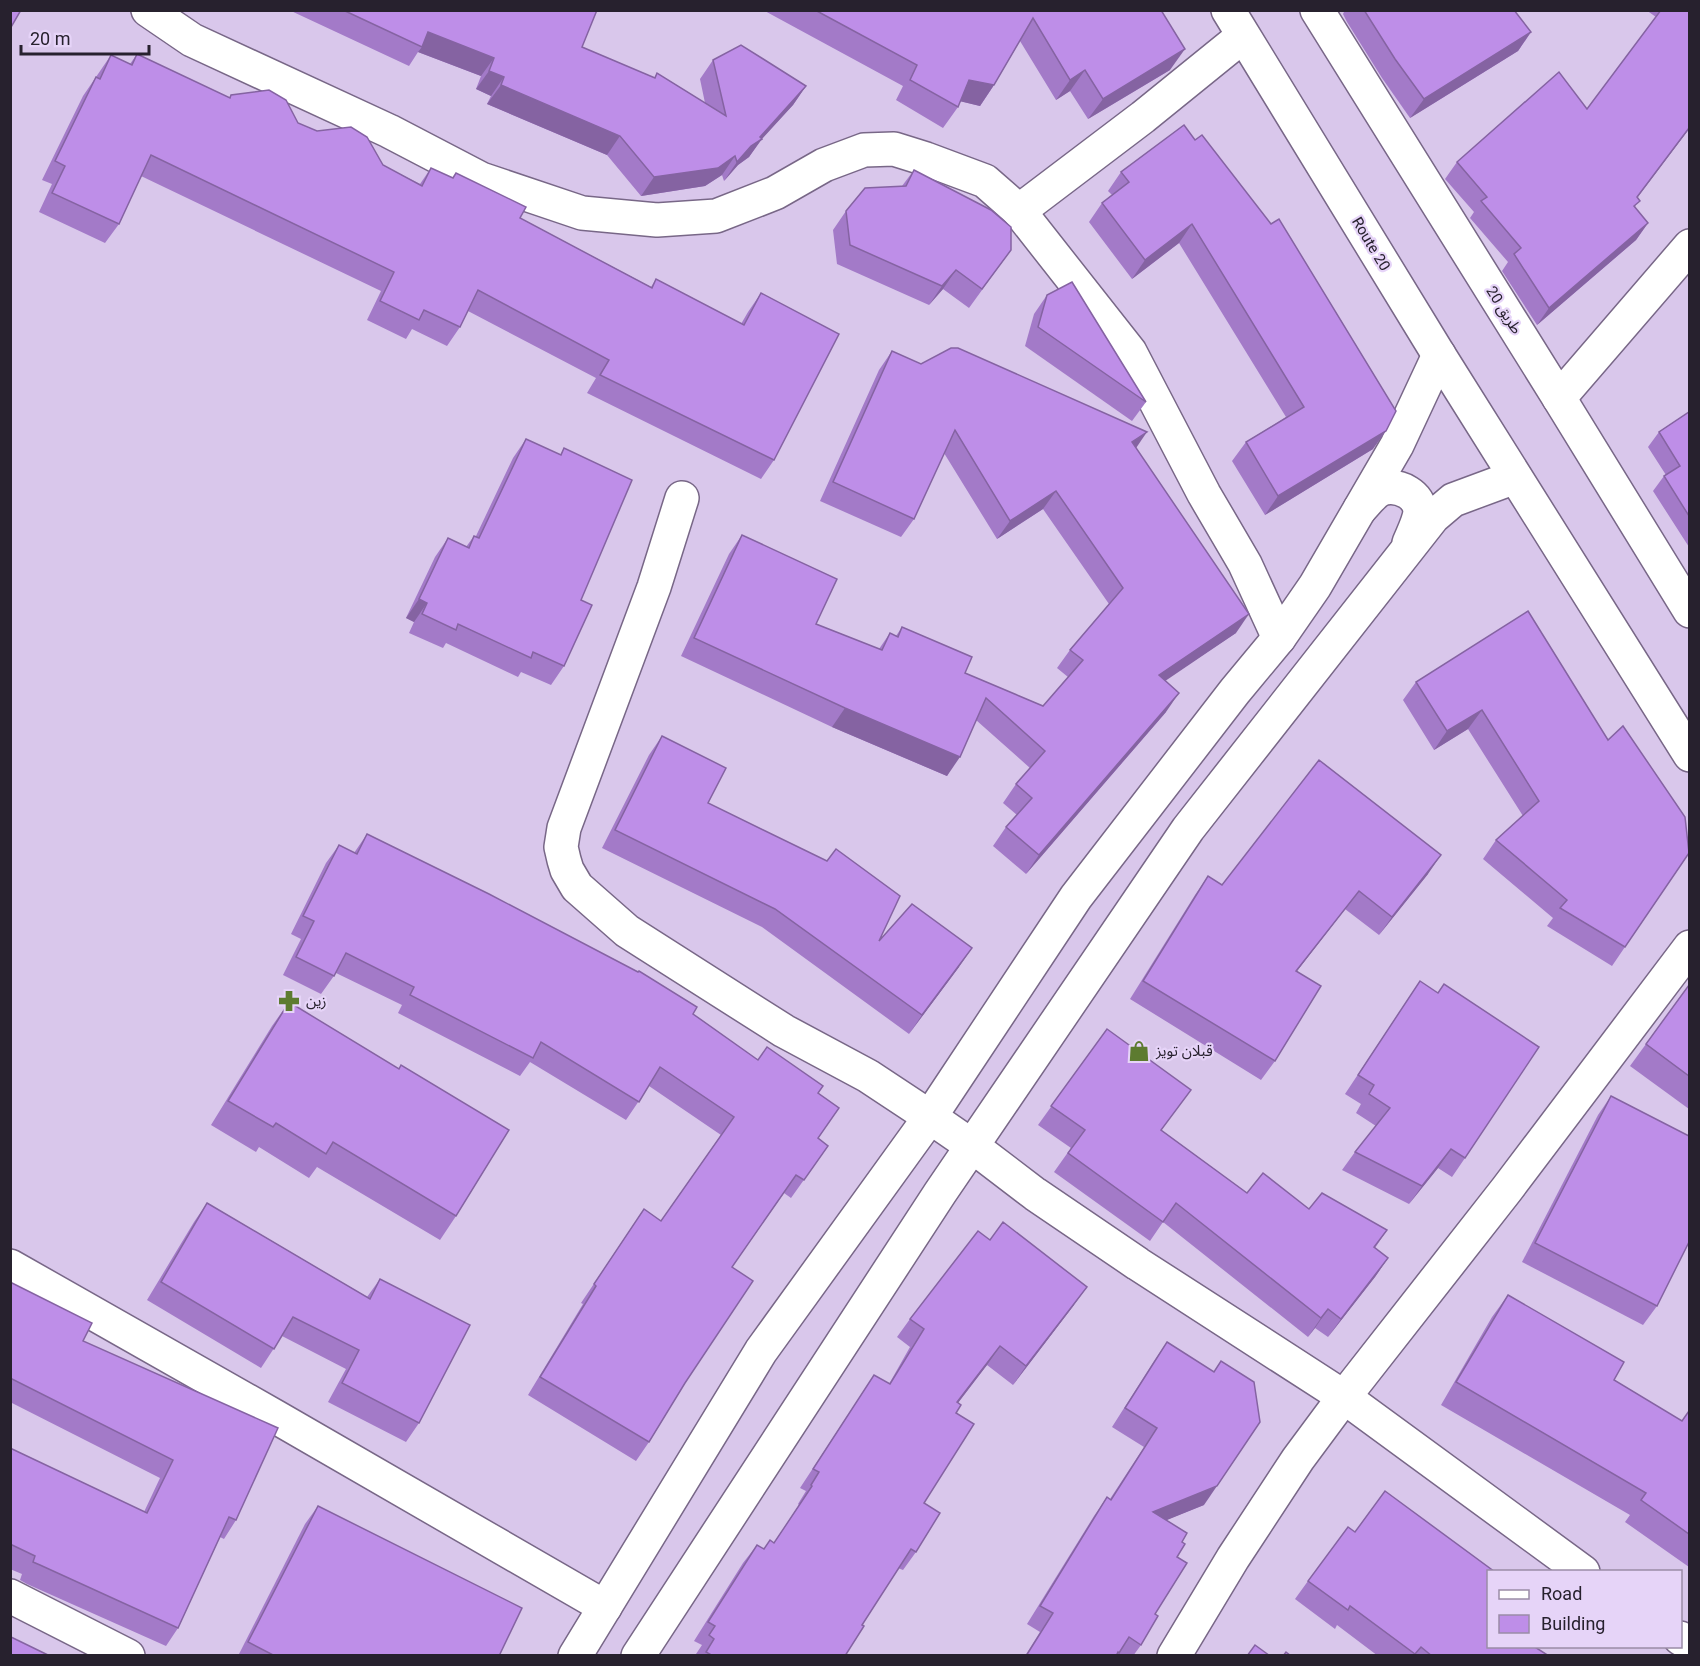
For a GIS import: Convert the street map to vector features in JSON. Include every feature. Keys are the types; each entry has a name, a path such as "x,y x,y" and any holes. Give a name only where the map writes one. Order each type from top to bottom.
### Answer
{"street":[{"path":"148,10 192,40 389,131 481,179 582,213 657,220 716,216 775,193 825,165 864,150 894,149 985,181 1019,211 1130,352 1203,494 1245,564 1279,638"},
{"name":"طريق 20","path":"1317,10 1689,611"},
{"path":"1019,211 1143,117 1235,23"},
{"name":"Route 20","path":"1235,23 1515,477"},
{"path":"1559,398 1689,246"},
{"path":"576,1656 761,1352 930,1117 1076,897 1235,691 1279,638 1315,586 1397,445 1439,355"},
{"path":"638,1656 972,1146 1188,829 1433,517 1453,500 1515,477 1689,755"},
{"path":"1360,509 1377,492 1385,488 1402,489 1410,494 1420,510 1418,523 1406,550"},
{"path":"682,498 654,587 564,828 561,847 567,870 577,887 627,930 784,1031 868,1077 930,1117 1035,1194 1128,1257 1344,1397 1580,1570"},
{"path":"1174,1656 1233,1558 1298,1459 1508,1189 1689,947"},
{"path":"10,1266 605,1606"},
{"path":"10,1596 128,1656"}],"building":[{"path":"10,10 21,10 10,29"},
{"path":"343,10 597,10 582,47 655,78 657,73 726,116 713,60 741,45 806,86 760,137 762,139 751,146 737,162 735,156 718,168 654,177 620,136 501,85 504,77 489,71 494,58 428,32 422,47"},
{"path":"815,10 1161,10 1185,49 1103,99 1085,70 1070,80 1033,18 994,85 969,80 958,107 910,80 917,65"},
{"path":"1364,10 1514,10 1531,32 1424,99"},
{"path":"1661,10 1689,10 1689,128 1637,197 1640,201 1634,206 1648,223 1549,308 1514,254 1521,248 1481,201 1487,197 1457,162 1559,72 1587,109"},
{"path":"137,54 230,98 231,95 269,90 286,100 298,123 317,131 351,127 367,137 383,165 422,186 431,168 453,178 456,173 526,207 520,218 652,288 656,279 744,325 761,293 839,334 774,460 600,375 609,360 478,290 460,327 424,310 419,320 380,301 394,272 151,155 119,224 52,193 65,166 55,161 96,77 100,79 111,55 132,65"},
{"path":"1184,125 1195,140 1202,135 1271,224 1279,219 1396,411 1386,431 1278,496 1246,442 1304,407 1192,224 1145,260 1102,203 1129,182 1121,172"},
{"path":"914,170 991,210 1011,227 1011,250 982,289 956,270 942,286 850,245 846,211 865,188 906,186"},
{"path":"1072,282 1146,402 1038,327 1047,295"},
{"path":"951,348 958,348 1147,432 1132,442 1249,614 1159,675 1179,693 1039,855 1006,827 1032,798 1016,784 1045,751 986,698 960,757 845,708 694,638 742,535 837,579 816,624 882,650 890,633 898,637 902,627 972,657 965,673 1043,706 1083,660 1070,650 1123,588 1056,491 1010,521 955,430 914,519 833,482 892,351 921,364"},
{"path":"1689,412 1689,516 1664,476 1680,466 1659,432"},
{"path":"526,439 561,455 564,448 632,480 581,600 592,605 564,666 533,652 531,658 458,624 456,630 422,614 427,603 419,599 448,538 469,548 474,536 479,538"},
{"path":"1528,611 1608,740 1623,726 1685,817 1689,853 1625,947 1560,908 1567,900 1496,840 1539,801 1482,710 1447,731 1416,682"},
{"path":"662,736 726,768 708,803 827,861 836,849 900,896 879,941 912,904 972,948 922,1015 775,909 615,830"},
{"path":"1319,760 1441,855 1392,917 1359,891 1296,971 1321,986 1275,1061 1143,981 1208,876 1222,885"},
{"path":"367,834 639,971 697,1007 693,1014 758,1060 767,1047 823,1086 818,1093 839,1108 818,1138 828,1146 804,1180 796,1175 732,1267 753,1281 649,1442 540,1377 596,1286 594,1284 644,1209 661,1221 734,1117 660,1067 639,1102 541,1042 533,1058 410,995 414,987 346,953 334,976 296,957 314,921 303,916 339,845 357,854"},
{"path":"1420,981 1438,993 1444,984 1539,1047 1465,1158 1451,1149 1422,1186 1355,1152 1390,1108 1369,1094 1374,1085 1358,1075"},
{"path":"1689,985 1689,1076 1646,1044"},
{"path":"289,1002 399,1069 401,1065 509,1130 456,1216 333,1142 326,1154 276,1123 273,1127 228,1101"},
{"path":"1107,1029 1191,1090 1161,1130 1247,1193 1263,1173 1309,1209 1322,1193 1387,1230 1374,1247 1388,1258 1341,1319 1328,1309 1321,1318 1176,1203 1163,1222 1068,1153 1085,1130 1051,1106"},
{"path":"1611,1096 1689,1136 1689,1242 1657,1306 1535,1243"},
{"path":"207,1203 370,1299 380,1279 470,1325 419,1423 342,1383 359,1350 293,1317 274,1349 161,1282"},
{"path":"1003,1222 1087,1287 1026,1366 1000,1346 957,1402 961,1405 956,1413 974,1424 924,1503 940,1513 916,1552 911,1549 862,1625 864,1626 845,1656 713,1656 706,1652 714,1639 709,1635 715,1626 708,1622 757,1545 764,1549 770,1540 774,1543 812,1486 819,1472 813,1469 874,1375 890,1384 924,1329 910,1319 978,1231 990,1240"},
{"path":"10,1282 92,1323 83,1341 278,1428 236,1520 229,1517 178,1628 33,1562 35,1556 10,1544 10,1448 147,1513 173,1460 10,1378"},
{"path":"1508,1295 1624,1362 1614,1380 1682,1421 1689,1411 1689,1534 1641,1500 1646,1493 1456,1382"},
{"path":"1167,1342 1214,1372 1221,1361 1254,1382 1260,1422 1217,1486 1153,1512 1187,1533 1182,1542 1185,1544 1177,1557 1187,1563 1155,1614 1158,1616 1141,1645 1129,1637 1116,1656 1026,1656 1053,1613 1040,1606 1107,1497 1111,1500 1157,1428 1125,1408"},
{"path":"1385,1491 1492,1570 1487,1570 1487,1648 1537,1648 1549,1656 1432,1656 1421,1647 1415,1654 1350,1606 1348,1610 1308,1581 1348,1527 1355,1532"},
{"path":"318,1506 522,1608 499,1656 275,1656 248,1642"},
{"path":"11,1637 50,1656 10,1656"},
{"path":"1255,1645 1270,1656 1247,1656"}],"place":[{"name":"زين","path":"289,1001"},
{"name":"قبلان تويز","path":"1139,1051"}]}
